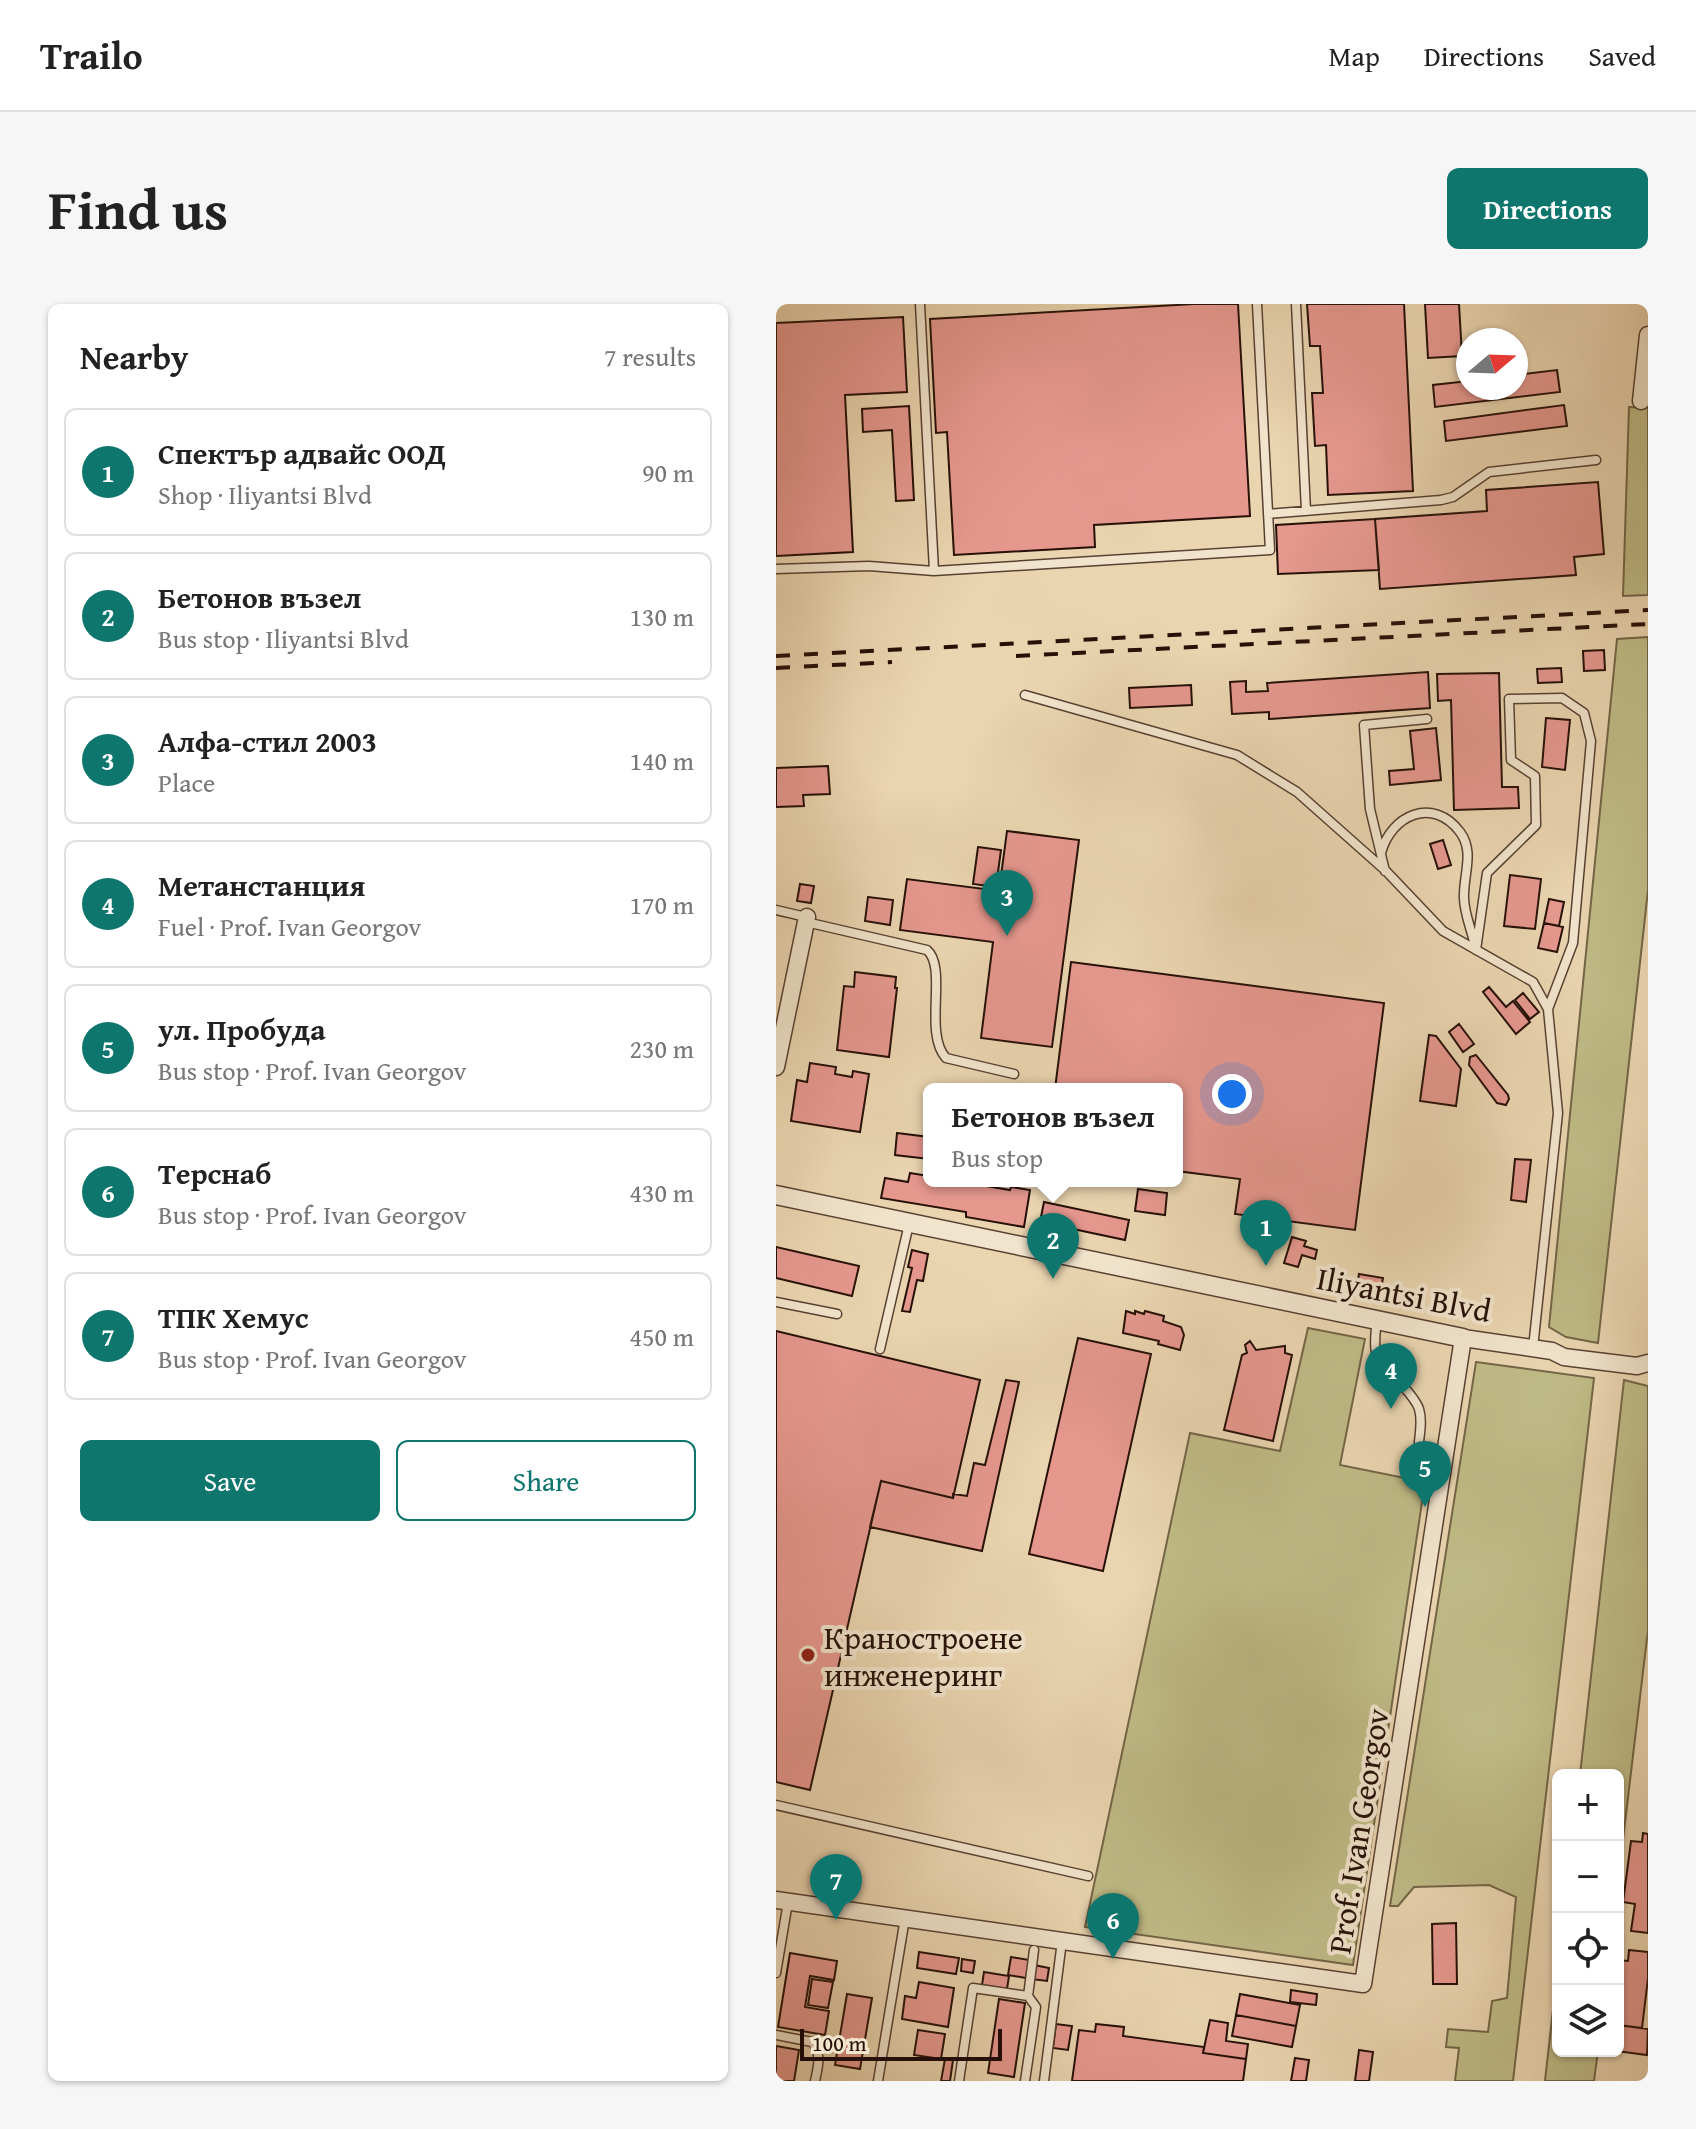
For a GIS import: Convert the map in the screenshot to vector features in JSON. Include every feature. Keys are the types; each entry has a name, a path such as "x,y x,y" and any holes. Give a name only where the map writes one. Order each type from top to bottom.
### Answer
{"street":[{"path":"1641,401 1648,335"},
{"path":"776,1067 807,920"},
{"name":"Iliyantsi Blvd","path":"776,1195 1463,1338 1552,1351 1564,1357 1637,1366 1648,1362"},
{"name":"Prof. Ivan Georgov","path":"782,1900 1363,1984 1463,1338"}],"lane":[{"path":"920,304 934,571"},
{"path":"776,569 869,566 934,571 1270,550 1257,304"},
{"path":"1296,304 1306,511"},
{"path":"1268,514 1441,500 1453,497 1489,472 1596,460"},
{"path":"1025,695 1237,755 1297,792 1386,871 1443,931 1533,982 1548,1009 1558,1113 1533,1349"},
{"path":"1476,950 1487,873 1536,825 1535,776 1511,760 1509,699 1562,698 1584,713 1591,741 1573,943 1548,1009"},
{"path":"1386,871 1370,809 1364,725 1427,719"},
{"path":"1381,853 1393,826 1420,814 1436,815 1449,821 1460,832 1467,846 1468,861 1464,900 1476,950"},
{"path":"776,910 927,950 934,961 937,1039 941,1053 946,1058 1014,1074"},
{"path":"880,1349 909,1223"},
{"path":"776,1302 837,1314"},
{"path":"1377,1320 1373,1346 1379,1366 1418,1405 1421,1419 1418,1461 1421,1470 1442,1476"},
{"path":"776,1805 1088,1876"},
{"path":"776,1973 782,1900"},
{"path":"878,2081 905,1918"},
{"path":"1044,2081 1062,1941"},
{"path":"1025,2081 1036,2007 1028,1996 1034,1950"},
{"path":"959,2081 973,1988 1028,1996"},
{"path":"776,2035 812,2042 818,2049 815,2081"}],"shaded area":[{"path":"1629,407 1648,408 1648,595 1623,596"},
{"path":"1648,637 1648,890 1598,1343 1566,1337 1549,1327 1617,639"},
{"path":"1308,1328 1365,1339 1340,1465 1425,1482 1353,1965 1085,1927 1190,1433 1280,1451"},
{"path":"1476,1362 1594,1378 1513,2081 1455,2081 1459,2048 1446,2047 1448,2029 1488,2032 1492,2001 1507,1998 1516,1897 1489,1885 1414,1887 1398,1906 1390,1906"},
{"path":"1624,1380 1648,1386 1648,1630 1624,1831 1624,1769 1581,1769"},
{"path":"1552,2019 1552,2057 1597,2057 1594,2081 1545,2081"}],"building":[{"path":"1238,304 1250,516 1094,525 1095,547 954,555 947,432 936,433 930,319"},
{"path":"1307,304 1404,304 1413,491 1328,495 1326,445 1315,446 1312,393 1323,393 1320,346 1310,346"},
{"path":"1425,304 1459,304 1460,328 1456,328 1456,356 1428,358"},
{"path":"903,317 907,392 845,395 853,552 776,556 776,323"},
{"path":"1557,370 1560,392 1528,396 1528,374"},
{"path":"1456,382 1456,400 1493,400 1435,407 1433,385"},
{"path":"1564,405 1567,426 1446,441 1444,421"},
{"path":"909,406 914,500 896,501 892,430 863,432 862,409"},
{"path":"1598,482 1604,554 1574,557 1576,575 1380,589 1375,519 1487,511 1486,490"},
{"path":"1375,519 1379,570 1278,574 1276,525"},
{"path":"1604,650 1605,670 1584,671 1583,651"},
{"path":"1561,668 1562,682 1538,683 1537,669"},
{"path":"1428,672 1430,708 1269,719 1269,712 1232,714 1230,682 1246,681 1246,692 1268,691 1267,683"},
{"path":"1499,673 1502,787 1518,787 1519,808 1454,810 1451,700 1438,701 1437,674"},
{"path":"1191,685 1192,705 1130,708 1129,688"},
{"path":"1546,718 1570,720 1565,770 1542,767"},
{"path":"1436,728 1441,780 1390,785 1389,771 1414,769 1410,731"},
{"path":"828,766 830,794 803,795 804,806 776,807 776,768"},
{"path":"1007,831 1079,840 1052,1047 981,1038 993,942 900,930 907,879 999,891"},
{"path":"1443,840 1451,865 1438,869 1430,844"},
{"path":"978,847 1001,850 996,887 973,884"},
{"path":"1510,875 1541,879 1535,929 1504,926"},
{"path":"800,884 814,886 811,903 797,901"},
{"path":"868,897 893,900 890,925 865,921"},
{"path":"1549,899 1564,902 1559,926 1544,923"},
{"path":"1544,923 1563,927 1557,952 1538,948"},
{"path":"1071,962 1384,1003 1355,1230 1235,1214 1240,1179 1183,1172 1183,1083 1056,1083"},
{"path":"855,972 896,977 889,1057 837,1050 844,986 854,987"},
{"path":"1489,987 1506,1007 1513,1001 1530,1022 1516,1034 1483,992"},
{"path":"1523,993 1539,1012 1530,1019 1515,1000"},
{"path":"1459,1024 1474,1044 1463,1052 1449,1032"},
{"path":"1429,1035 1436,1036 1461,1069 1456,1106 1420,1101"},
{"path":"1476,1055 1508,1095 1506,1105 1497,1103 1469,1065 1470,1057"},
{"path":"810,1063 836,1067 835,1074 852,1077 853,1071 869,1074 860,1132 791,1121 797,1080 807,1082"},
{"path":"897,1133 923,1136 923,1158 895,1155"},
{"path":"1515,1159 1531,1160 1526,1202 1511,1200"},
{"path":"910,1173 923,1175 923,1187 1010,1190 1011,1187 1030,1190 1024,1227 966,1217 966,1212 881,1198 885,1178 908,1182"},
{"path":"1138,1189 1167,1193 1165,1215 1135,1211"},
{"path":"1044,1202 1129,1220 1125,1240 1040,1222"},
{"path":"1292,1237 1306,1241 1304,1246 1317,1250 1315,1259 1302,1255 1298,1267 1284,1263"},
{"path":"776,1247 859,1266 852,1296 776,1278"},
{"path":"912,1250 928,1254 923,1281 917,1280 910,1312 902,1311 912,1268 908,1267"},
{"path":"1359,1274 1383,1278 1379,1301 1364,1298 1365,1292 1356,1291"},
{"path":"1126,1311 1144,1314 1145,1311 1164,1316 1163,1321 1181,1327 1184,1335 1180,1350 1158,1344 1159,1341 1123,1333"},
{"name":"Краностроене инженеринг","path":"776,1331 980,1380 953,1498 881,1481 810,1790 776,1782"},
{"path":"1078,1338 1151,1354 1103,1571 1029,1554"},
{"path":"1250,1341 1256,1350 1285,1346 1285,1353 1292,1355 1273,1441 1224,1430 1242,1355 1247,1353 1245,1345"},
{"path":"1006,1380 1019,1382 982,1551 870,1527 881,1481 953,1498 953,1494 967,1496 974,1463 985,1465"},
{"path":"1643,1833 1648,1834 1648,1933 1631,1931 1635,1904 1624,1902 1631,1841 1642,1842"},
{"path":"1456,1923 1457,1984 1433,1984 1432,1924"},
{"path":"1629,1950 1648,1952 1642,2028 1624,2026 1624,1961 1628,1961"},
{"path":"919,1952 959,1958 956,1974 917,1968"},
{"path":"790,1953 837,1961 834,1980 810,1976 805,2007 829,2011 825,2035 778,2027"},
{"path":"1011,1957 1029,1960 1026,1978 1008,1975"},
{"path":"962,1959 975,1961 973,1973 961,1971"},
{"path":"1034,1965 1049,1968 1047,1981 1031,1979"},
{"path":"984,1972 1009,1976 1007,1989 982,1985"},
{"path":"812,1979 833,1982 828,2008 808,2005"},
{"path":"919,1982 954,1988 948,2027 902,2019 905,1996 916,1998"},
{"path":"1291,1990 1317,1994 1316,2005 1290,2002"},
{"path":"847,1994 872,1998 860,2069 835,2065"},
{"path":"1240,1994 1300,2005 1296,2026 1236,2015"},
{"path":"999,1999 1025,2003 1014,2077 988,2073"},
{"path":"1236,2015 1296,2026 1292,2047 1232,2036"},
{"path":"1210,2020 1228,2023 1226,2041 1248,2044 1246,2059 1203,2053"},
{"path":"1056,2024 1072,2026 1068,2050 1053,2048"},
{"path":"1096,2024 1124,2027 1123,2036 1204,2047 1203,2053 1246,2059 1243,2081 1072,2081 1079,2030 1095,2032"},
{"path":"1624,2026 1648,2029 1647,2055 1624,2052"},
{"path":"918,2030 945,2034 941,2059 914,2055"},
{"path":"776,2046 799,2050 794,2081 776,2081"},
{"path":"1359,2050 1373,2052 1369,2081 1355,2081"},
{"path":"1295,2058 1309,2060 1306,2081 1291,2081"},
{"path":"945,2059 953,2060 950,2081 941,2081"}],"railway":[{"path":"776,656 1648,610"},
{"path":"1016,656 1648,624"},
{"path":"776,668 892,662"}],"place":[{"name":"Алфа-стил 2003","path":"1007,936"},
{"name":"Спектър адвайс ООД","path":"1266,1266"},
{"name":"Бетонов възел","path":"1053,1279"},
{"name":"Метанстанция","path":"1391,1409"},
{"name":"ул. Пробуда","path":"1425,1507"},
{"name":"Краностроене инженеринг","path":"808,1655"},
{"name":"ТПК Хемус","path":"836,1920"},
{"name":"Терснаб","path":"1113,1959"}]}
